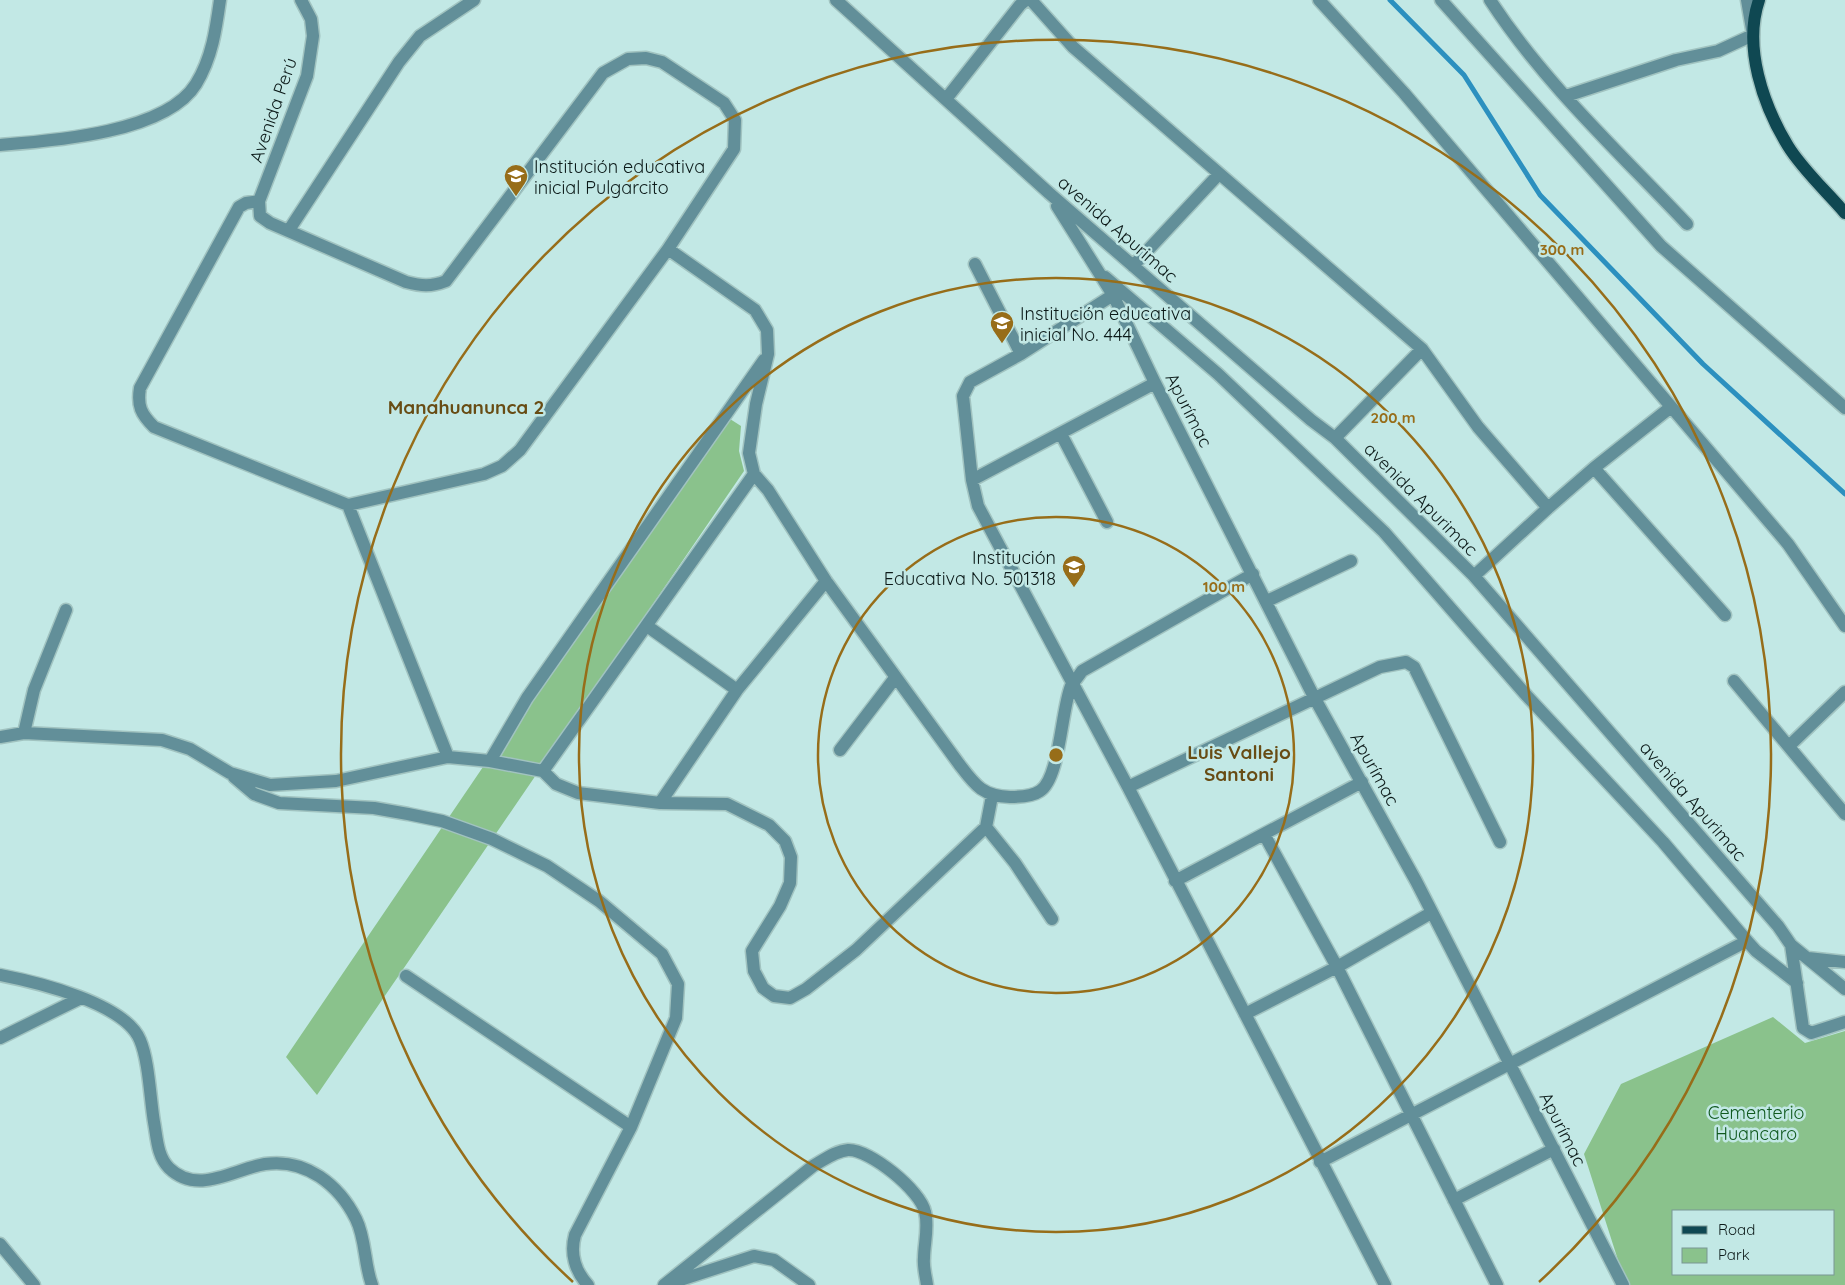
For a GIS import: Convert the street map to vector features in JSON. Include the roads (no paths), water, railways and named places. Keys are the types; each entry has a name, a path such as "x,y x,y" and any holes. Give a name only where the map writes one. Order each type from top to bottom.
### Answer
{"main road":[{"path":"1759,0 1752,34 1756,68 1772,113 1788,147 1845,213"}],"street":[{"path":"0,146 64,140 132,125 179,102 195,86 207,62 215,34 220,0"},
{"name":"Avenida Perú","path":"259,202 307,76 313,36 311,19 301,0"},
{"path":"289,230 398,62 420,36 474,0"},
{"name":"avenida Apurimac","path":"836,0 1049,194 1311,420 1335,438 1474,576 1778,926 1791,945 1845,989"},
{"path":"946,99 1020,4 1026,0"},
{"path":"1031,0 1073,47 1422,348 1478,427 1548,508"},
{"path":"1319,0 1375,60 1788,544 1845,626"},
{"path":"1441,0 1661,246 1845,408"},
{"path":"1490,0 1513,35 1549,80 1687,224"},
{"path":"1566,96 1676,60 1718,51 1752,34 1747,0"},
{"path":"646,58 662,62 724,103 736,120 734,149 668,249 520,450 502,466 484,474 348,505 154,427 142,414 138,403 140,388 239,207 246,203 259,202 260,216 270,223 406,282 421,286 434,285 446,281 603,73 628,59 646,58"},
{"path":"1133,266 1219,174"},
{"name":"Apurímac","path":"1049,194 1113,295 1155,384 1267,601 1314,697 1416,881 1623,1285"},
{"path":"668,249 755,310 767,330 768,354 756,404 749,453 754,474 768,490 826,581 895,678 973,782 992,796 1018,797 1040,791 1053,773 1064,712 1072,684 1082,671 1253,574"},
{"path":"975,264 1021,354"},
{"name":"Apurímac","path":"1098,270 1218,374 1384,532 1527,696 1663,842 1756,951 1797,983"},
{"path":"1113,295 1021,354 970,382 965,389 963,396 972,480 978,506 1128,787 1385,1285"},
{"path":"1335,438 1422,348"},
{"path":"490,761 527,698 768,354"},
{"path":"972,480 1155,384"},
{"path":"1474,576 1594,468 1671,407"},
{"path":"1061,434 1106,522"},
{"path":"1594,468 1725,615"},
{"path":"544,771 754,474"},
{"path":"348,505 448,757"},
{"path":"1267,601 1351,561"},
{"path":"660,803 736,690 826,581"},
{"path":"24,733 34,690 66,610"},
{"path":"648,626 736,690"},
{"path":"1128,787 1314,697 1380,667 1400,662 1414,667 1500,842"},
{"path":"840,750 895,678"},
{"path":"1734,681 1845,813"},
{"path":"1789,746 1845,692"},
{"path":"0,736 24,733 162,740 190,749 230,774 254,794 279,803 374,808 442,821 492,839 547,866 624,920 662,954 678,984 676,1018 631,1127 575,1235 572,1248 574,1260 582,1280 588,1285"},
{"path":"230,774 270,785 336,781 448,757 490,761 544,771 556,784 578,793 660,803 727,804 769,826 785,841 790,857 790,883 780,906 752,951 754,970 762,988 774,996 790,998 856,950 986,827 992,796"},
{"path":"1175,881 1362,782"},
{"path":"986,827 1015,863 1052,919"},
{"path":"1264,834 1337,967 1497,1285"},
{"path":"1245,1014 1337,967 1431,913"},
{"path":"1320,1162 1412,1113 1511,1065 1748,940"},
{"path":"1791,945 1803,1028 1811,1033 1845,1022"},
{"path":"1807,958 1845,962"},
{"path":"0,975 50,985 81,998 128,1022 140,1038 144,1050 148,1091 160,1154 167,1167 180,1177 205,1181 226,1177 266,1164 304,1167 320,1176 338,1192 356,1220 372,1285"},
{"path":"406,976 631,1127"},
{"path":"0,1038 81,998"},
{"path":"664,1285 814,1166 836,1152 848,1150 861,1152 910,1187 922,1202 926,1214 924,1260 927,1285"},
{"path":"1454,1200 1554,1150"},
{"path":"0,1244 34,1285"},
{"path":"664,1285 754,1256 774,1260 809,1285"}],"waterway":[{"path":"1390,0 1464,75 1540,195 1703,364 1845,494"}],"place":[{"name":"Institución educativa inicial Pulgarcito","path":"516,197"},
{"name":"Institución educativa inicial No. 444","path":"1002,344"},
{"name":"Institución Educativa No. 501318","path":"1074,588"}],"district":[{"name":"Manahuanunca 2","path":"466,407"},
{"name":"Luis Vallejo Santoni","path":"1239,763"}],"park label":[{"name":"Cementerio Huancaro","path":"1756,1122"}]}
